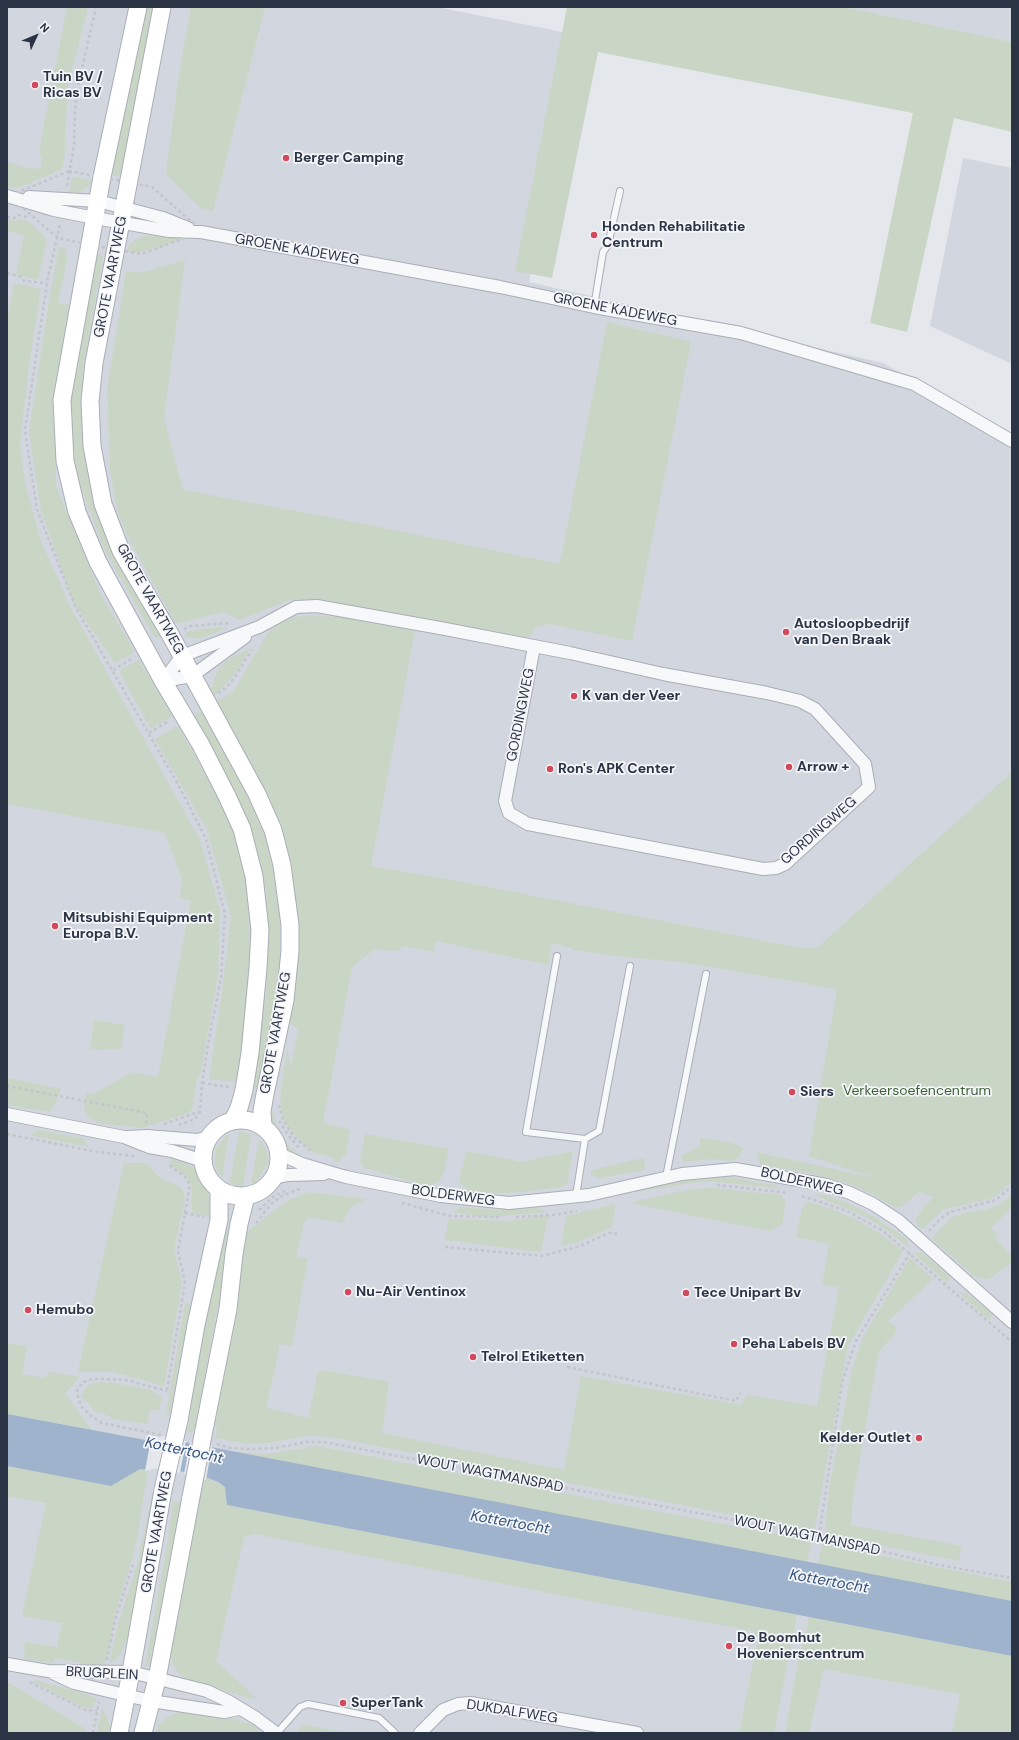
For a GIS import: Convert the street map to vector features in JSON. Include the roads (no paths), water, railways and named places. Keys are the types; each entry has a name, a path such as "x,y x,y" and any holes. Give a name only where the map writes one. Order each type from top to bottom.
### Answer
{"main road":[{"name":"GROTE VAARTWEG","path":"138,7 98,201 62,400 65,461 77,512 98,562 163,681 201,746 227,796 242,829 254,876 260,930 258,968 250,1053 244,1090 239,1108 233,1120"},
{"name":"GROTE VAARTWEG","path":"162,7 94,362 90,401 92,446 103,504 121,551 182,656 257,794 273,830 282,865 290,925 290,951 285,1000 262,1111 263,1126"},
{"path":"243,1119 254,1121 263,1126 274,1138 280,1154 278,1170 274,1178 267,1187 258,1193 246,1196 237,1196 219,1189 211,1182 205,1172 203,1161 204,1148 209,1137 219,1126 233,1120 243,1119"},
{"name":"GROTE VAARTWEG","path":"119,1733 163,1490 179,1420 196,1325 219,1220 219,1189"},
{"name":"GROTE VAARTWEG","path":"143,1733 157,1679 206,1425 228,1309 239,1224 246,1196"}],"street":[{"path":"8,196 98,201 123,214"},
{"name":"GROENE KADEWEG","path":"8,196 62,211 95,218 123,214 163,218 201,232 500,287 594,307 741,333 914,384 1012,441"},
{"name":"GORDINGWEG","path":"182,656 259,627 296,607 316,606 534,647 664,674 768,693 800,701 814,709 866,764 869,787 785,864 776,868 763,869 528,824 510,813 504,802 534,647"},
{"name":"GORDINGWEG","path":"163,681 192,676 259,627"},
{"path":"163,681 182,656"},
{"path":"7,1114 124,1137 149,1147 203,1161"},
{"path":"124,1137 147,1136 196,1140 209,1137"},
{"name":"BOLDERWEG","path":"280,1154 289,1159 331,1174 440,1196 509,1203 589,1195 682,1174 735,1169 827,1185 850,1193 873,1204 899,1221 960,1278 1012,1322"},
{"name":"BOLDERWEG","path":"274,1178 288,1175 331,1174"},
{"name":"BRUGPLEIN","path":"7,1664 48,1671 131,1672 157,1679"},
{"name":"BRUGPLEIN","path":"48,1671 74,1683 125,1696"},
{"path":"157,1679 207,1691 228,1701 277,1733"},
{"path":"125,1696 224,1712 239,1709"},
{"name":"DUKDALFWEG","path":"420,1733 443,1710 458,1704 471,1703 637,1733"}],"lane":[{"path":"594,307 603,252 608,245 620,191"},
{"path":"557,956 526,1132 585,1139 599,1131 630,966"},
{"path":"666,1178 706,974"},
{"path":"576,1196 585,1139"},
{"path":"277,1733 300,1707 308,1704 378,1718 395,1733"}],"water":[{"name":"Kottertocht","path":"7,1414 151,1441 164,1438 1012,1601 1012,1656 227,1505 225,1487 218,1482 205,1477 158,1466 148,1470 140,1469 111,1486 7,1466"}],"place":[{"name":"Tuin BV / Ricas BV","path":"35,85"},
{"name":"Berger Camping","path":"286,158"},
{"name":"Honden Rehabilitatie Centrum","path":"594,235"},
{"name":"Autosloopbedrijf van Den Braak","path":"786,632"},
{"name":"K van der Veer","path":"574,696"},
{"name":"Arrow +","path":"789,767"},
{"name":"Ron's APK Center","path":"550,769"},
{"name":"Mitsubishi Equipment Europa B.V.","path":"55,926"},
{"name":"Siers","path":"792,1092"},
{"name":"Nu-Air Ventinox","path":"348,1292"},
{"name":"Tece Unipart Bv","path":"686,1293"},
{"name":"Hemubo","path":"28,1310"},
{"name":"Peha Labels BV","path":"734,1344"},
{"name":"Telrol Etiketten","path":"473,1357"},
{"name":"Kelder Outlet","path":"919,1438"},
{"name":"De Boomhut Hovenierscentrum","path":"729,1646"},
{"name":"SuperTank","path":"343,1703"}],"park label":[{"name":"Verkeersoefencentrum","path":"917,1091"}]}
